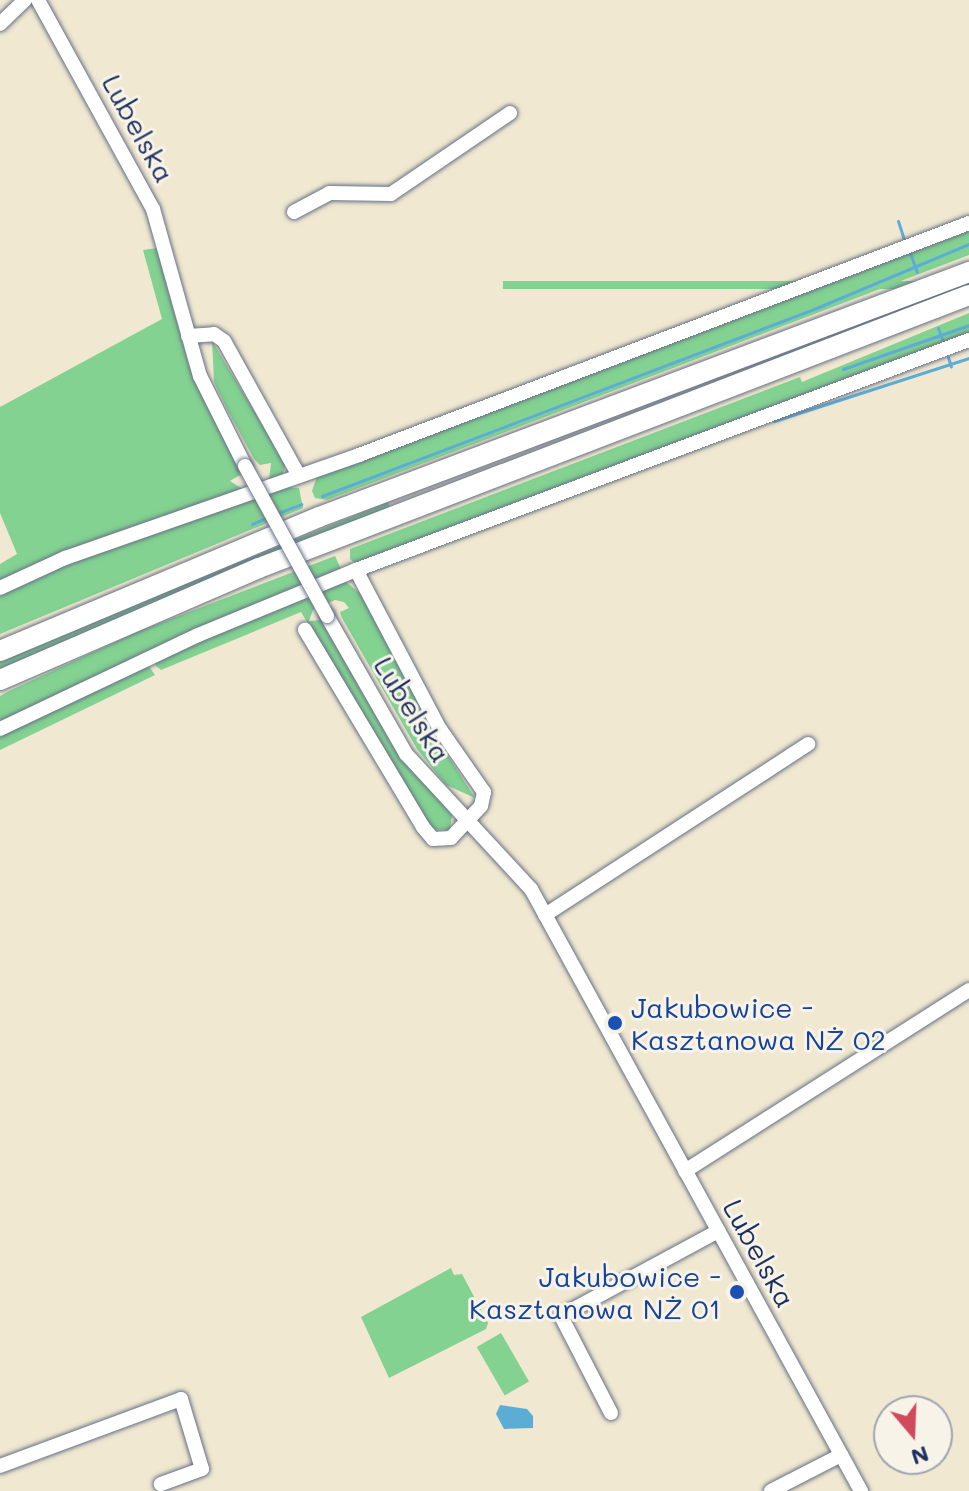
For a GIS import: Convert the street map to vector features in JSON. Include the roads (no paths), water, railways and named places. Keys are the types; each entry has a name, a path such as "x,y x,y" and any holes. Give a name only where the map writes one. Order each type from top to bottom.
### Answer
{"highway":[{"path":"0,651 319,517 969,272"},
{"path":"0,680 259,568 969,295"}],"street":[{"path":"0,24 25,0"},
{"name":"Lubelska","path":"38,0 153,209 205,389 327,616 406,754 519,874 545,915 861,1491"},
{"path":"294,212 329,193 391,194 510,113"},
{"path":"0,588 65,558 299,476 969,223"},
{"path":"188,336 214,334 224,341 299,476"},
{"path":"0,729 186,641 356,570 969,340"},
{"path":"305,630 429,835 446,840 481,806 484,792 440,729 356,570"},
{"path":"545,915 808,744"},
{"path":"685,1171 969,990"},
{"path":"611,1413 561,1316 718,1231"},
{"path":"0,1466 181,1399 202,1469 161,1484"},
{"path":"771,1491 841,1455"}],"water":[{"path":"500,1405 527,1409 533,1416 533,1428 504,1429 496,1414"}],"waterway":[{"path":"898,221 905,242"},
{"path":"322,496 814,309 969,244"},
{"path":"910,253 917,272"},
{"path":"843,369 969,325"},
{"path":"938,328 943,342"},
{"path":"948,357 951,367"},
{"path":"774,421 969,358"},
{"path":"278,513 301,504"},
{"path":"252,524 267,517"}],"place":[{"name":"Jakubowice - Kasztanowa NŻ 02","path":"615,1023"},
{"name":"Jakubowice - Kasztanowa NŻ 01","path":"737,1292"}]}
